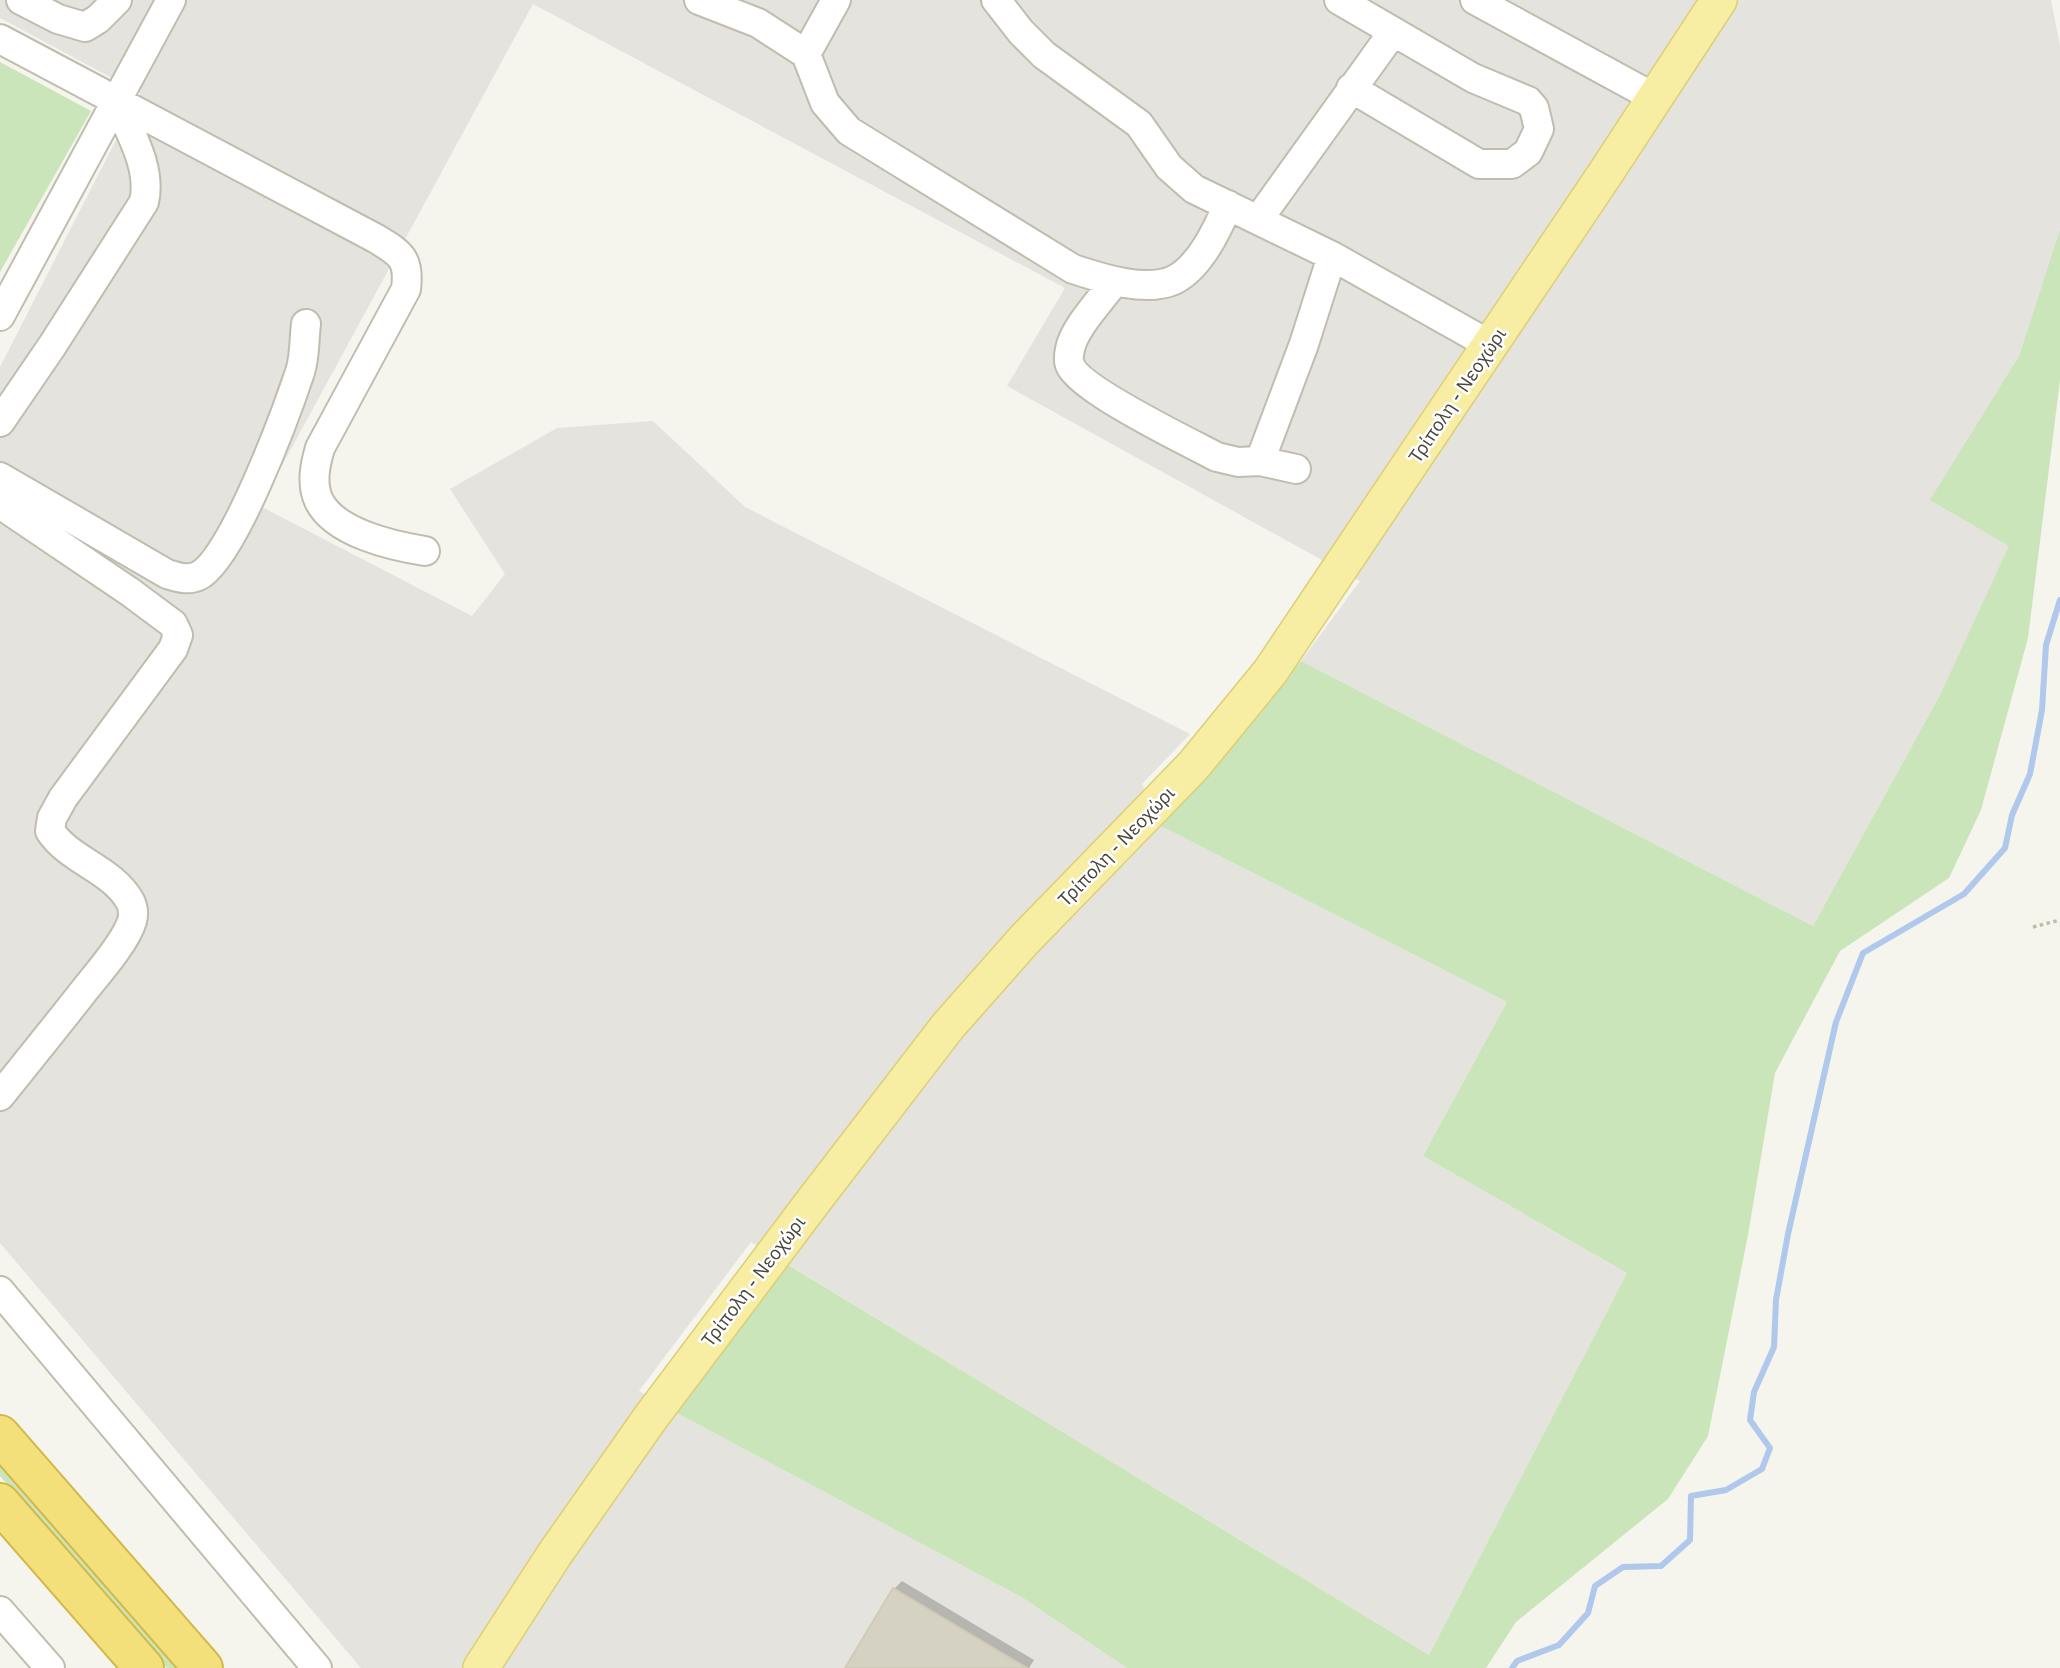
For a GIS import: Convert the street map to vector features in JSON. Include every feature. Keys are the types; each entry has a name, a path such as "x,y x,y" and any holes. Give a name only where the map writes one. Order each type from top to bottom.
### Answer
{"highway":[{"path":"0,1435 203,1668"},
{"path":"0,1503 144,1668"}],"main road":[{"name":"Τρίπολη - Νεοχώρι","path":"481,1668 554,1555 651,1417 940,1037 1025,939 1193,766 1270,672 1719,0"}],"street":[{"path":"21,0 58,19 85,27 117,0"},
{"path":"0,316 171,0"},
{"path":"699,0 758,23 806,54 825,103 849,131 1073,270 1114,282 1148,284 1173,280 1188,269 1202,252 1228,205"},
{"path":"806,54 836,0"},
{"path":"996,0 1021,32 1044,55 1139,124 1169,167 1194,189 1332,257 1490,345"},
{"path":"1339,0 1473,78 1528,101 1534,108 1539,129 1528,152 1512,164 1479,164 1351,88"},
{"path":"1475,0 1655,98"},
{"path":"1258,220 1393,32"},
{"path":"0,39 375,238 393,249 405,261 408,272 406,289 320,448 314,470 319,501 340,523 391,546 425,551"},
{"path":"0,422 144,202 147,188 145,170 117,102"},
{"path":"1261,461 1332,257"},
{"path":"1114,282 1073,337 1069,352 1070,365 1078,377 1100,393 1217,457 1238,462 1261,461 1296,469"},
{"path":"0,477 167,574 184,579 198,577 210,567 227,544 261,472 301,369 306,324"},
{"path":"0,504 130,592 173,624 178,635 173,649 75,780 52,817 50,831 54,837 69,851 114,882 124,893 134,910 132,922 111,957 0,1096"},
{"path":"0,1292 317,1668"},
{"path":"0,1611 50,1668"}],"path":[{"path":"2033,927 2060,919"}],"shaded area":[{"path":"0,0 2051,0 2060,46 2060,229 2019,356 1931,500 2010,546 1940,695 1813,926 1301,661 1360,581 1007,386 1065,288 533,4 260,506 472,616 505,574 450,489 557,428 653,421 745,507 1190,734 1142,784 1159,825 1507,1002 1423,1156 1627,1273 1429,1655 751,1242 639,1391 1023,1598 1127,1668 361,1668 0,1243 0,367 140,93 0,18"}],"green space":[{"path":"0,62 91,111 0,272"},
{"path":"2060,229 2060,380 2028,638 1981,810 1949,878 1840,951 1775,1073 1748,1235 1708,1436 1668,1499 1516,1622 1486,1668 1127,1668 1023,1598 675,1412 785,1263 1429,1655 1627,1273 1423,1156 1507,1002 1159,825 1301,661 1813,926 1940,695 2009,546 1930,500 2019,356"},
{"path":"0,1460 180,1668 167,1668 0,1476"}],"building":[{"path":"893,1588 1027,1668 845,1668"}],"waterway":[{"path":"1512,1668 1517,1661 1559,1645 1588,1613 1595,1586 1623,1567 1661,1566 1690,1540 1691,1496 1726,1490 1762,1469 1770,1448 1750,1420 1754,1392 1774,1347 1776,1300 1788,1234 1836,1022 1863,953 1964,894 2005,848 2012,815 2030,774 2042,710 2046,645 2060,600"}]}
